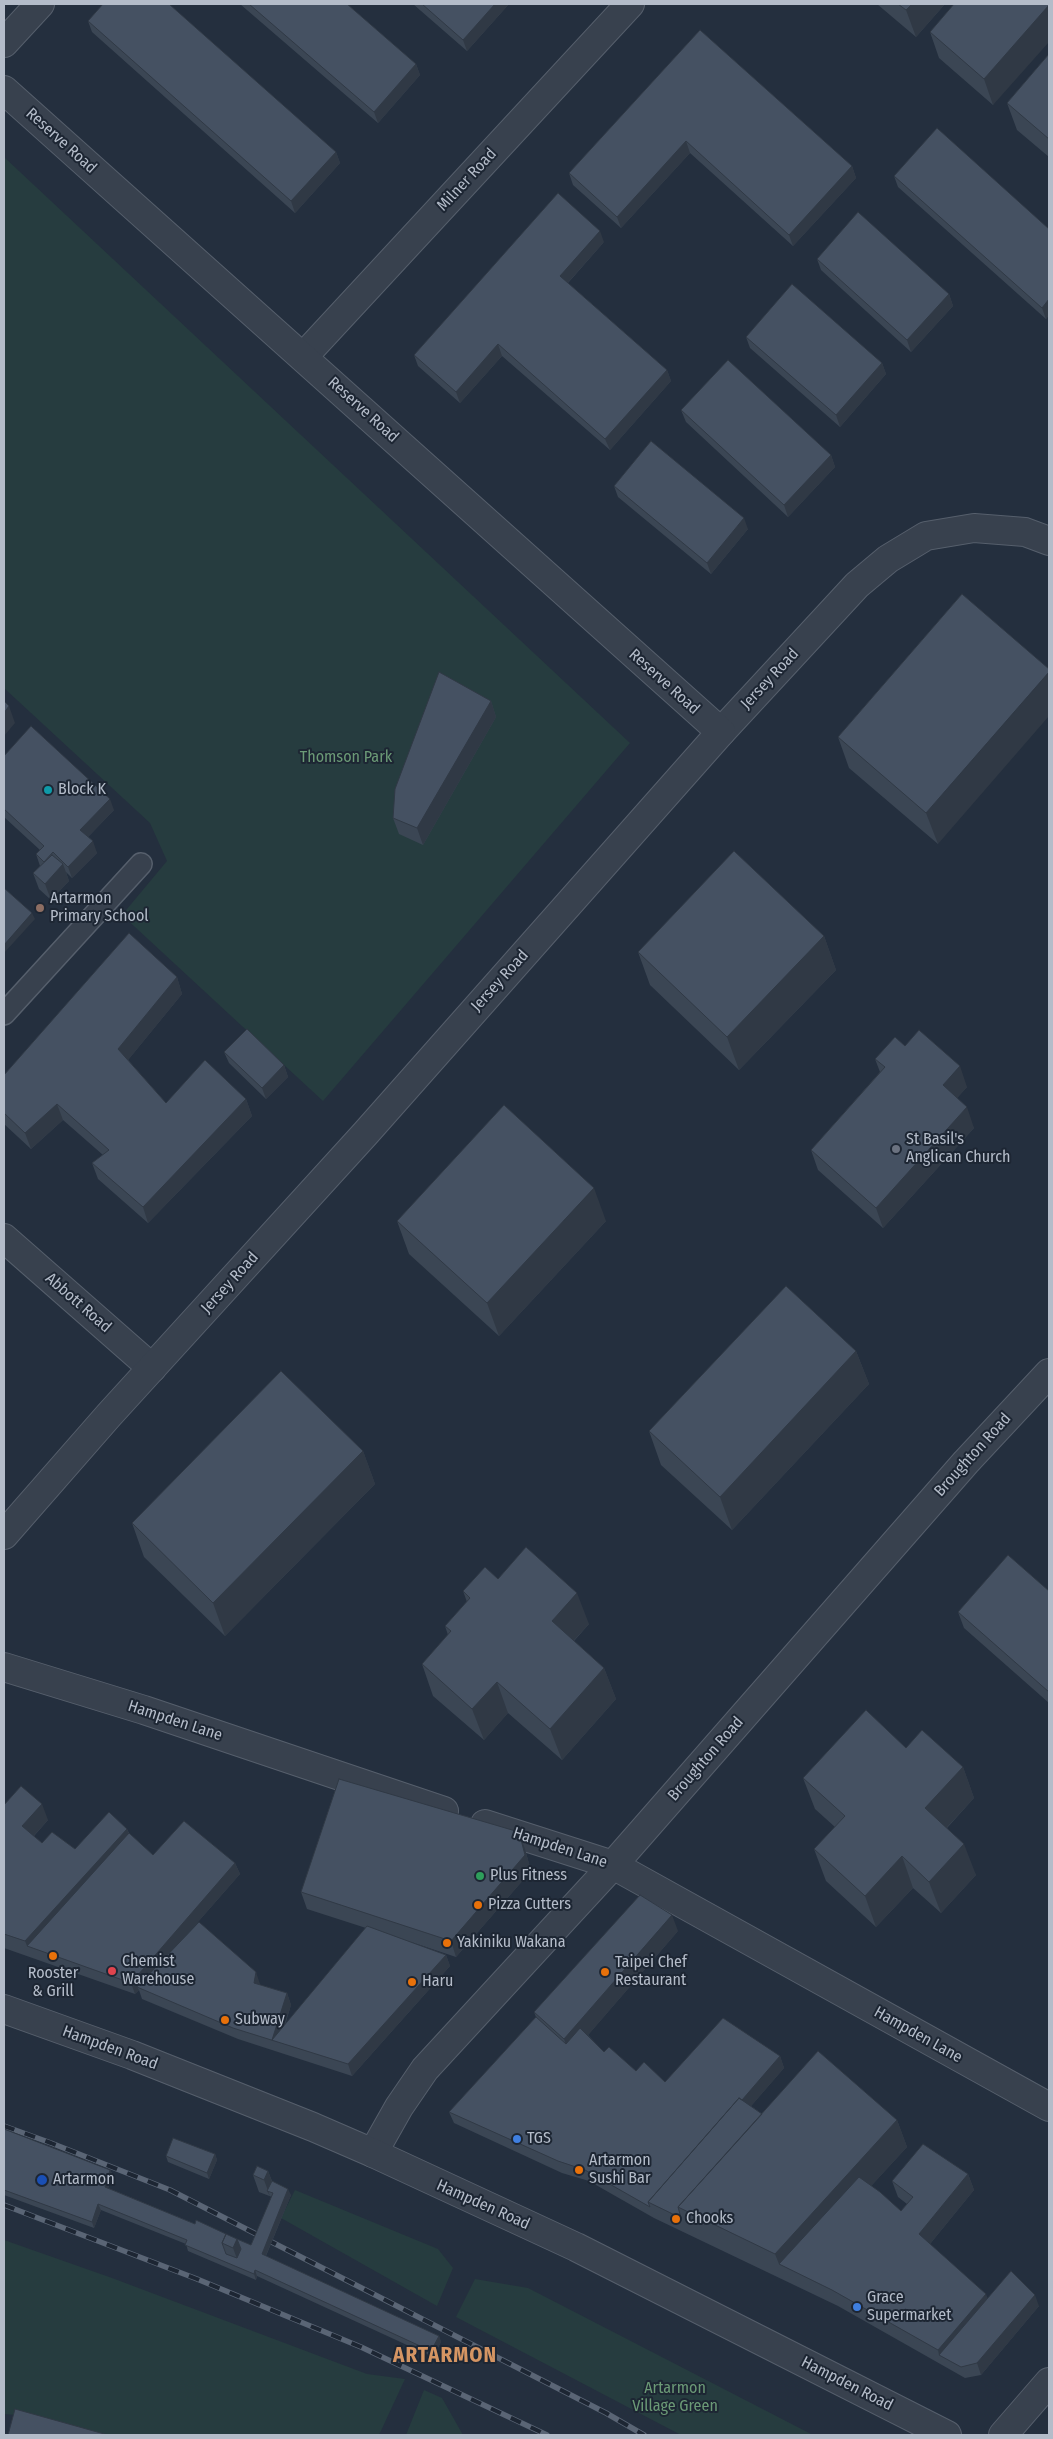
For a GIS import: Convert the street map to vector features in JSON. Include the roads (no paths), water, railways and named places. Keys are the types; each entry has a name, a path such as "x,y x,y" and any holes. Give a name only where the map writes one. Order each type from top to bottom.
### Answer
{"street":[{"path":"4,43 40,4"},
{"name":"Milner Road","path":"303,357 630,4"},
{"name":"Reserve Road","path":"4,90 721,732"},
{"name":"Jersey Road","path":"4,1535 152,1368 365,1134 721,732 857,585 888,558 926,536 974,528 1025,532 1049,541"},
{"name":"Abbott Road","path":"4,1238 152,1368"},
{"name":"Broughton Road","path":"373,2153 399,2106 425,2069 613,1865 966,1462 1049,1373"},
{"name":"Hampden Lane","path":"4,1668 144,1710 398,1796 613,1865 1049,2107"},
{"name":"Hampden Road","path":"4,2009 132,2055 373,2153 576,2247 947,2435"},
{"path":"1003,2435 1049,2382"}],"lane":[{"path":"4,1014 141,864"}],"railway":[{"path":"4,2126 170,2190 606,2413 644,2435"},
{"path":"4,2205 197,2279 361,2347 547,2435"}],"place":[{"name":"Block K","path":"48,790"},
{"name":"Artarmon Primary School","path":"40,908"},
{"name":"St Basil's Anglican Church","path":"896,1149"},
{"name":"Plus Fitness","path":"480,1876"},
{"name":"Pizza Cutters","path":"478,1905"},
{"name":"Yakiniku Wakana","path":"447,1943"},
{"name":"Rooster & Grill","path":"53,1956"},
{"name":"Chemist Warehouse","path":"112,1971"},
{"name":"Taipei Chef Restaurant","path":"605,1972"},
{"name":"Haru","path":"412,1982"},
{"name":"Subway","path":"225,2020"},
{"name":"TGS","path":"517,2139"},
{"name":"Artarmon Sushi Bar","path":"579,2170"},
{"name":"Artarmon","path":"42,2180"},
{"name":"Chooks","path":"676,2219"},
{"name":"Grace Supermarket","path":"857,2307"}],"district":[{"name":"ARTARMON","path":"445,2356"}],"park label":[{"name":"Thomson Park","path":"346,758"},
{"name":"Artarmon Village Green","path":"675,2398"}]}
